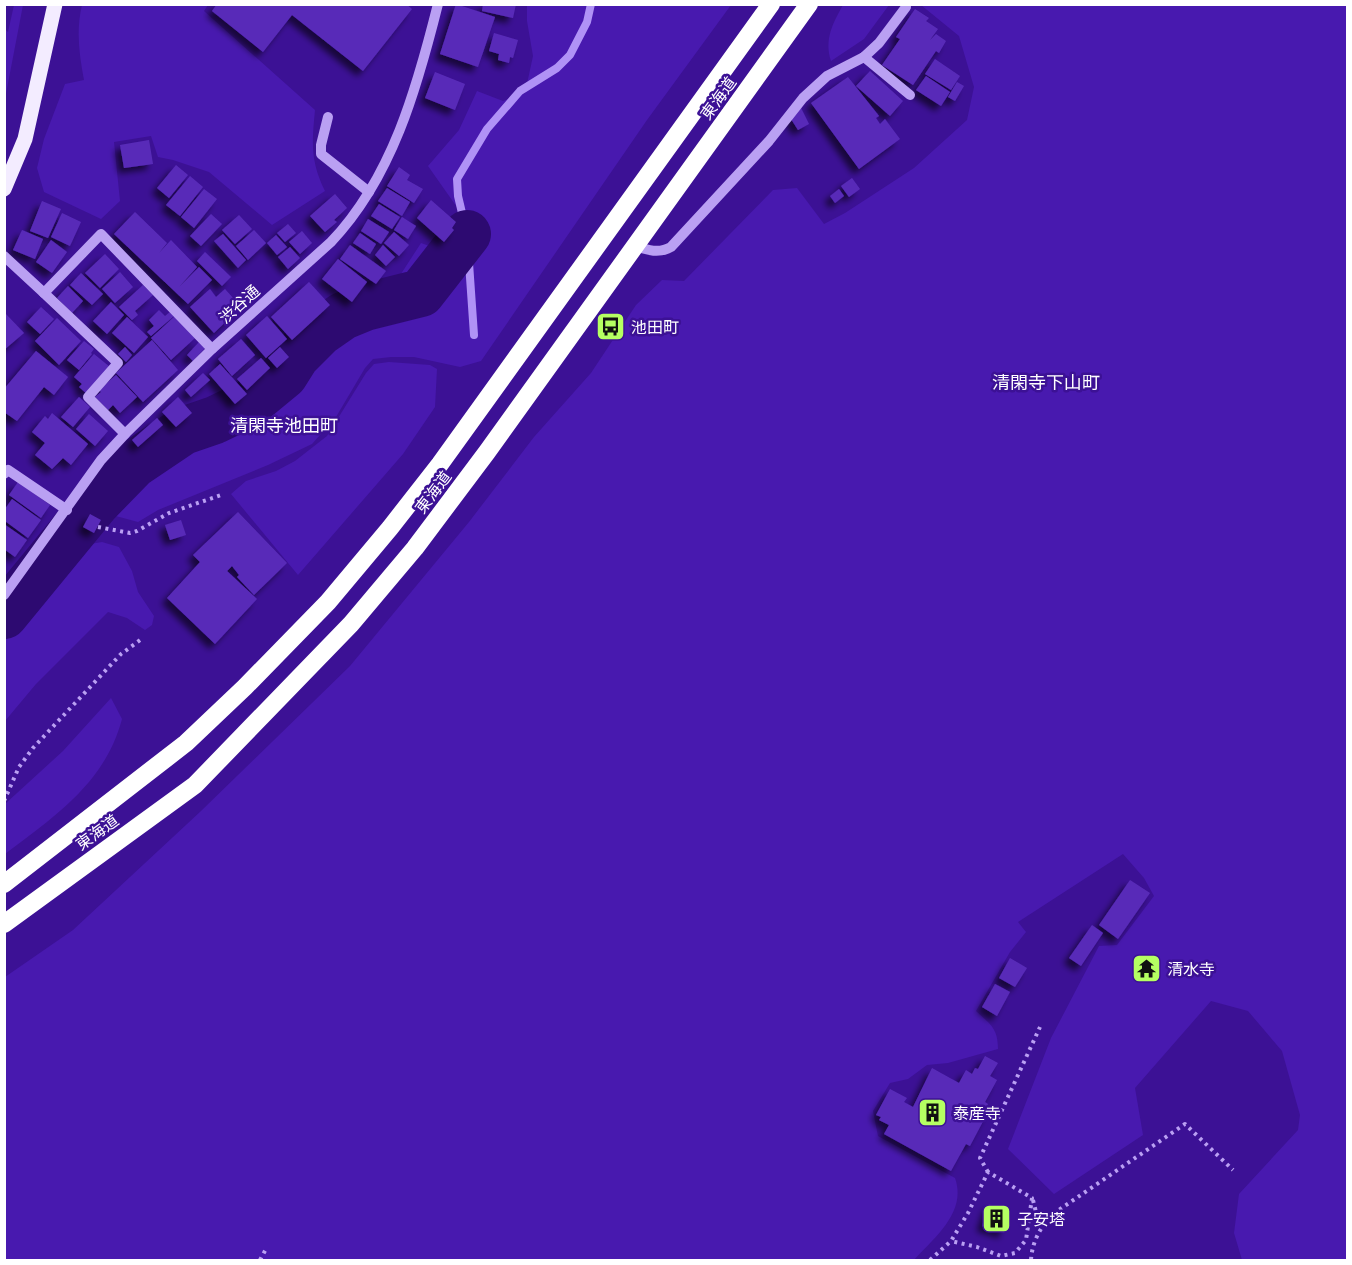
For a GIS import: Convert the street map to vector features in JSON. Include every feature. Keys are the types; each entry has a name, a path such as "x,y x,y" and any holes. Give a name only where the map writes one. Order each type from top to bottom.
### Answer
{"highway":[{"name":"東海道","path":"4,884 186,743 271,662 328,602 440,464 771,4"},
{"name":"東海道","path":"4,924 195,785 351,624 415,548 809,4"}],"main road":[{"path":"4,189 25,139 55,4"}],"street":[{"name":"渋谷通","path":"4,595 101,460 124,434 212,349 346,227 369,192 391,149 425,58 438,4"},
{"path":"634,246 658,251 665,251 671,247 769,141 803,99 827,76 864,57 879,43 906,7"},
{"path":"864,57 910,95"},
{"path":"328,117 321,154 369,192"},
{"path":"44,293 101,234 212,349"},
{"path":"4,256 118,363 88,397 124,434"},
{"path":"4,474 8,470 67,510"}],"path":[{"path":"98,527 130,533 169,513 224,494"},
{"path":"4,801 19,767 33,748 122,654 143,638"},
{"path":"1040,1027 980,1158 988,1172 1032,1198 1040,1228"},
{"path":"1031,1260 1032,1249 1040,1228 1050,1216 1185,1124 1233,1170"},
{"path":"930,1260 951,1241 988,1172"},
{"path":"951,1241 1001,1256 1015,1253 1026,1240 1032,1198"},
{"path":"260,1260 266,1249"}],"shaded area":[{"path":"14,5 23,5 5,99 5,29 8,32"},
{"path":"82,5 208,5 204,11 315,110 314,161 325,191 272,225 209,172 158,157 151,136 114,142 120,201 101,219 44,192 37,168 44,139 65,84 84,80 79,42"},
{"path":"527,5 731,5 647,120 481,361 460,367 414,357 373,359 365,368 336,417 312,444 268,465 158,510 138,522 112,515 101,504 137,470 193,428 240,413 283,383 320,343 360,317 388,294 421,243 449,253 466,220 428,166 459,130 477,91 503,101 525,93 533,56 527,21"},
{"path":"843,5 889,5 864,39 831,61 829,38"},
{"path":"921,5 1347,5 1347,1260 1242,1260 1234,1233 1239,1194 1298,1130 1300,1115 1282,1051 1248,1011 1211,1001 1135,1088 1143,1135 1054,1194 1008,1149 1051,1038 1099,946 1117,945 1154,896 1144,878 1123,854 1018,922 1026,932 1010,952 976,1011 995,1031 998,1049 948,1063 927,1065 908,1079 890,1083 873,1111 878,1136 955,1178 958,1190 953,1213 939,1233 914,1260 5,1260 5,977 73,930 201,811 350,666 469,522 534,437 591,373 636,305 662,280 684,281 773,190 797,188 824,224 914,168 967,120 974,87 959,36"},
{"path":"389,362 430,365 437,369 435,407 403,454 298,575 231,494 246,481 276,471 295,461 327,436 366,373 374,364"},
{"path":"102,542 119,547 132,571 138,592 154,616 152,625 145,630 127,618 108,612 36,684 5,721 5,629 32,601 73,547"},
{"path":"111,698 122,719 104,762 91,780 60,811 5,854 5,804 63,751"}],"building":[{"path":"217,4 406,4 412,9 363,71 292,15 263,52 212,11"},
{"path":"456,4 495,17 478,67 440,54"},
{"path":"483,4 516,4 513,18 482,11"},
{"path":"915,9 929,18 926,21 938,29 930,40 936,34 946,41 939,53 936,51 913,85 882,65 900,39 896,37"},
{"path":"494,33 518,40 513,58 510,57 509,63 498,60 499,54 489,51"},
{"path":"935,59 960,76 951,90 925,74"},
{"path":"870,71 903,101 890,116 856,86"},
{"path":"435,72 465,84 455,110 425,98"},
{"path":"926,76 950,92 941,106 916,90"},
{"path":"848,77 879,116 876,118 880,124 885,119 900,139 859,169 811,103"},
{"path":"957,82 964,86 955,101 948,97"},
{"path":"801,108 809,124 798,130 791,119"},
{"path":"149,140 153,164 124,168 120,145"},
{"path":"176,165 188,175 169,198 157,188"},
{"path":"399,167 410,175 407,180 423,189 414,203 387,186"},
{"path":"190,176 203,187 180,216 166,205"},
{"path":"852,178 860,189 849,197 841,186"},
{"path":"387,188 410,202 402,216 378,201"},
{"path":"204,189 217,199 194,228 181,217"},
{"path":"839,189 844,196 835,203 830,196"},
{"path":"335,194 347,208 334,220 337,222 325,232 310,216"},
{"path":"431,200 456,222 452,228 454,230 444,242 417,218"},
{"path":"42,201 61,209 48,238 30,231"},
{"path":"379,204 400,217 392,229 371,216"},
{"path":"135,212 167,243 159,253 171,240 197,267 179,287 199,267 212,280 188,304 114,234"},
{"path":"62,213 81,222 70,246 51,237"},
{"path":"211,214 222,224 201,246 190,236"},
{"path":"239,215 252,229 235,244 222,230"},
{"path":"402,217 416,226 408,239 394,230"},
{"path":"368,219 389,232 381,244 361,231"},
{"path":"288,224 296,233 285,242 277,233"},
{"path":"22,230 43,239 35,259 13,250"},
{"path":"254,230 266,243 248,260 236,246"},
{"path":"302,231 312,243 300,254 289,242"},
{"path":"394,232 409,245 399,256 384,243"},
{"path":"360,233 376,244 370,254 353,243"},
{"path":"223,234 246,260 238,268 214,241"},
{"path":"276,235 287,247 277,255 267,243"},
{"path":"51,240 67,252 52,273 36,262"},
{"path":"350,245 386,271 376,284 340,259"},
{"path":"383,245 395,257 386,266 375,255"},
{"path":"290,247 300,258 288,269 278,257"},
{"path":"205,252 231,277 222,286 197,261"},
{"path":"105,254 119,269 100,288 85,273"},
{"path":"338,259 367,282 352,302 322,279"},
{"path":"120,272 133,287 115,303 102,289"},
{"path":"81,273 103,294 92,305 70,285"},
{"path":"309,282 330,305 292,340 271,317"},
{"path":"143,285 153,295 135,311 138,315 132,320 119,307"},
{"path":"68,286 83,301 72,313 57,298"},
{"path":"210,289 216,297 225,289 241,307 214,333 190,307"},
{"path":"111,302 124,315 107,334 93,321"},
{"path":"41,307 54,319 40,334 27,322"},
{"path":"159,310 165,316 170,312 174,316 151,336 147,332 154,326 149,320"},
{"path":"6,314 24,333 4,350 4,316"},
{"path":"175,316 195,338 171,360 151,338"},
{"path":"267,316 287,339 266,358 246,335"},
{"path":"127,317 148,337 134,353 112,333"},
{"path":"57,318 81,341 59,365 35,341"},
{"path":"241,339 255,355 232,376 218,359"},
{"path":"152,340 178,370 143,402 116,373"},
{"path":"84,341 94,349 79,370 67,360"},
{"path":"199,342 205,348 193,361 187,355"},
{"path":"125,347 132,355 126,362 118,354"},
{"path":"280,347 289,357 277,368 268,358"},
{"path":"36,351 68,377 54,395 44,387 17,421 4,412 4,389"},
{"path":"94,354 110,367 87,394 79,387 82,384 74,377"},
{"path":"261,358 270,368 247,390 237,379"},
{"path":"220,364 247,394 235,404 209,374"},
{"path":"203,373 210,380 191,397 185,390"},
{"path":"116,375 137,397 120,413 113,405 108,410 95,397 101,392 99,390"},
{"path":"79,397 90,407 73,427 61,417"},
{"path":"178,397 192,413 176,427 162,412"},
{"path":"52,413 88,444 71,465 63,458 52,469 35,455 45,443 32,432 45,416 48,419"},
{"path":"89,414 108,431 95,446 76,429"},
{"path":"157,418 163,425 138,447 132,440"},
{"path":"18,482 50,505 41,518 9,495"},
{"path":"12,499 41,520 28,538 5,521 5,509"},
{"path":"238,512 287,563 254,595 237,577 239,575 232,566 227,571 257,599 215,644 167,598 200,562 193,555"},
{"path":"90,514 101,520 94,533 83,527"},
{"path":"181,520 186,535 170,540 165,525"},
{"path":"4,524 27,540 15,557 4,549"},
{"path":"1130,880 1150,893 1118,939 1099,925"},
{"path":"1092,925 1103,933 1081,966 1069,958"},
{"path":"1010,958 1027,968 1015,987 999,978"},
{"path":"995,984 1010,992 997,1016 982,1007"},
{"name":"泰産寺","path":"985,1056 998,1063 990,1076 997,1080 985,1102 988,1104 985,1110 988,1112 970,1146 966,1144 951,1171 884,1134 889,1125 879,1120 881,1117 876,1115 890,1089 907,1098 904,1102 913,1107 932,1068 959,1083 966,1070 972,1074 975,1068 978,1069"},
{"name":"子安塔","path":"989,1204 1010,1211 1004,1233 982,1226"}],"waterway":[{"path":"474,335 467,234 458,196 457,179 487,129 520,91 557,68 570,55 587,22 591,4"},
{"path":"4,615 96,503 134,464 183,431 215,420 250,403 284,375 296,356 320,332 343,316 365,307 421,293 467,234"}],"place":[{"name":"池田町","path":"610,327"},
{"name":"清水寺","path":"1146,969"},
{"name":"泰産寺","path":"932,1113"},
{"name":"子安塔","path":"996,1219"}],"district":[{"name":"清閑寺下山町","path":"1046,382"},
{"name":"清閑寺池田町","path":"284,425"}]}
